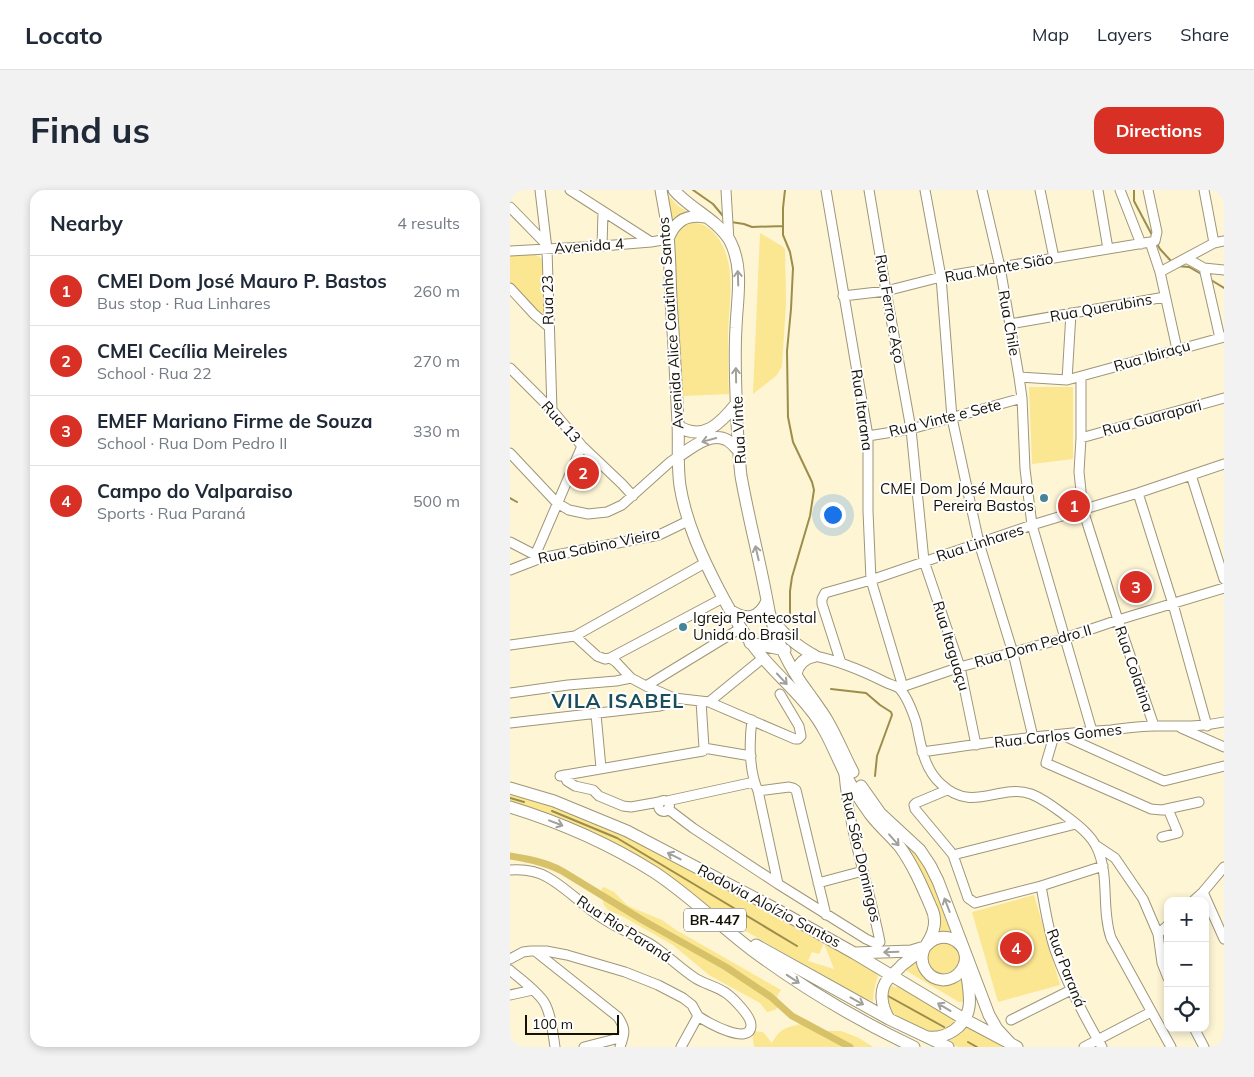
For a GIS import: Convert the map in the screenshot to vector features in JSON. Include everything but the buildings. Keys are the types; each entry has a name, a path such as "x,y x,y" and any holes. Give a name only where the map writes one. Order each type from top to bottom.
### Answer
{"main road":[{"name":"Avenida Alice Coutinho Santos","path":"661,190 668,238 680,484 688,521 705,563 730,610 750,642 806,703 817,718 854,790 871,815 900,847 916,873 934,914 934,930 927,945"},
{"name":"Rua Vinte","path":"674,190 685,202 721,230 730,241 736,260 738,279 735,341 739,451 743,485 768,606 776,635 796,674 829,722 853,773 867,796 889,821 920,850 930,865 938,881 965,955"},
{"path":"668,238 676,224 682,220 690,216 706,217"},
{"path":"678,426 684,430 698,432 710,429 721,422 736,404"},
{"path":"679,456 705,440 714,438 726,439 739,451"},
{"path":"730,610 738,616 748,618 768,606 776,624 786,635 800,647 815,656"},
{"path":"750,642 815,656"},
{"path":"796,674 802,661 815,656"},
{"name":"Rodovia Aloízio Santos","path":"510,788 554,801 627,831 774,908 964,1019 1014,1045"},
{"name":"Rodovia Aloízio Santos","path":"510,807 559,824 624,855 655,873 782,972 846,1013 914,1047"},
{"path":"723,926 889,1019 948,1047"},
{"path":"889,1019 883,1005 884,984 891,975 930,942 938,937 948,937 957,941 965,955 989,1015 997,1029 1014,1045"},
{"path":"927,945 922,954 922,963 930,975 939,979 948,979 957,975 963,967 965,955"},
{"path":"854,953 911,951 927,945"},
{"path":"926,1036 939,1037 951,1033 968,1012 965,955"}],"street":[{"name":"Rua 23","path":"540,190 546,247 552,410"},
{"path":"570,190 651,242"},
{"path":"726,190 730,241"},
{"name":"Rua Itarana","path":"826,190 868,436 868,511 871,580 901,688 910,705 915,721 922,752 931,774 947,790"},
{"name":"Rua Ferro e Aço","path":"869,190 911,429"},
{"path":"924,190 941,277 952,418 979,544 1013,653 1033,737"},
{"name":"Rua Chile","path":"982,190 1000,267 1022,398 1025,469 1032,525 1092,731"},
{"path":"1040,190 1054,258"},
{"path":"1098,190 1108,249"},
{"path":"1120,190 1148,242 1160,272"},
{"path":"1148,190 1157,232 1156,238 1148,242"},
{"path":"1204,190 1214,243"},
{"path":"510,207 546,247"},
{"path":"602,246 603,212"},
{"name":"Avenida 4","path":"510,252 546,247 602,246 651,242 668,238"},
{"name":"Rua Querubins","path":"1010,324 1165,297 1160,272 1214,243 1224,241"},
{"name":"Rua Monte Sião","path":"844,296 886,291 941,277 1148,242"},
{"path":"1186,258 1204,268 1224,270"},
{"path":"1204,268 1222,337"},
{"path":"510,288 549,327"},
{"path":"1165,297 1177,348"},
{"path":"1067,380 1071,313"},
{"name":"Rua Ibiraçu","path":"1081,376 1222,337"},
{"name":"Rua 13","path":"510,368 552,410 582,446 633,496"},
{"path":"1018,377 1067,380 1081,376"},
{"name":"Rua Colatina","path":"1081,376 1079,472 1084,510 1118,620 1154,726"},
{"name":"Rua Vinte e Sete","path":"868,436 911,429 1022,398"},
{"name":"Rua Guarapari","path":"1081,438 1224,398"},
{"name":"Rua Itaguaçu","path":"911,429 924,561 960,667 976,744"},
{"path":"510,542 538,557 540,544 582,446"},
{"path":"510,453 557,503 569,510 588,514 607,512 622,505 679,456"},
{"name":"Rua Linhares","path":"841,663 822,604 825,593 871,580 1032,525 1138,493 1224,464"},
{"path":"1191,475 1224,579"},
{"path":"1138,493 1173,604 1207,726"},
{"name":"Rua Sabino Vieira","path":"510,570 538,557 650,538 665,533 688,521"},
{"path":"510,551 521,547"},
{"path":"510,645 575,636 705,563"},
{"name":"Rua Dom Pedro II","path":"901,688 960,667 1065,638 1224,588"},
{"path":"575,636 597,656 610,658 724,598"},
{"path":"646,686 741,628"},
{"path":"815,656 841,663 901,688"},
{"path":"610,658 620,665 632,678 674,698 705,702 795,739 800,738 799,726 780,694"},
{"path":"705,702 763,658"},
{"path":"510,693 568,685 616,682 632,678"},
{"path":"510,723 660,706 670,703 674,698"},
{"path":"705,702 704,748 702,751 562,776 575,786 594,790 599,796 623,806 631,807 665,804 756,787 793,788 796,790 826,915"},
{"path":"596,714 601,768"},
{"path":"752,720 750,733 751,756 756,787 778,884"},
{"name":"Rua Carlos Gomes","path":"922,752 1092,731 1154,726 1207,726 1224,722"},
{"path":"1178,727 1224,747"},
{"path":"1199,802 1162,810 1151,809 1046,763 1058,735 1164,781 1224,766"},
{"path":"704,748 751,756"},
{"name":"Rua São Domingos","path":"826,915 874,943 880,942 851,819 844,771"},
{"path":"1164,968 1158,934 1143,899 1115,858 1104,859 1041,886 975,903 968,898 953,855 915,809 914,805 916,802 947,790 955,795 968,798 1012,792 1030,794 1042,799 1087,834 1104,859 1105,910 1111,938 1150,1012 1171,1047"},
{"path":"665,804 693,828 826,915"},
{"path":"1162,837 1178,833 1168,809"},
{"path":"953,855 1076,824"},
{"path":"1197,897 1224,867"},
{"name":"Rua Rio Paraná","path":"510,870 523,869 547,877 602,918 650,944 696,978 722,990 748,1015 751,1027 747,1034 737,1036 718,1030 698,1016"},
{"path":"818,883 863,870"},
{"name":"Rua Paraná","path":"1041,886 1055,949 1071,990 1100,1044"},
{"path":"1203,892 1224,939"},
{"path":"1158,934 1164,928"},
{"path":"535,951 618,1017 624,1029 624,1037 620,1047"},
{"path":"510,959 523,952 546,951 567,955 624,972 658,985 688,1001 698,1016 681,1047"},
{"path":"510,970 545,1003 555,1047"},
{"path":"510,995 533,990"},
{"path":"1011,1020 1071,990"},
{"path":"1084,1047 1100,1044 1150,1012"},
{"path":"1196,1032 1204,1047"},
{"path":"584,1047 624,1037"}],"shaded area":[{"path":"667,194 678,206 686,211 672,220"},
{"path":"693,223 704,225 713,232 724,249 728,260 730,271 728,332 729,394 683,396 675,239 682,228"},
{"path":"760,233 785,249 786,303 782,366 777,375 753,394"},
{"path":"533,254 540,257 543,262 545,311 542,314 510,285 510,256"},
{"path":"1029,387 1073,387 1073,459 1032,464"},
{"path":"856,783 925,861 953,934 938,932 936,910 861,796"},
{"path":"510,792 550,804 610,828 758,903 877,972 878,976 873,1002 868,1001 735,925 661,872 510,803","holes":["824,943 834,969 808,961 812,952 819,954"]},
{"path":"604,887 614,892 627,905 662,920 676,930 781,990 777,996 780,1005 775,1010 767,1012 760,1003 709,975 673,945 608,910 604,905 601,895 602,888"},
{"path":"1034,895 1060,985 998,1002 972,912"},
{"path":"943,941 957,947 960,958 959,966 955,970 950,973 939,974 929,966 927,952 929,948"},
{"path":"914,962 954,983 962,978 965,1002 959,1002 905,970"},
{"path":"892,985 896,988 898,985 956,1018 956,1024 931,1034 903,1020 890,1011 887,1006 886,988 889,989"},
{"path":"802,1024 826,1031 841,1031 859,1038 873,1047 754,1047 752,1031 763,1032 772,1043 784,1029"},
{"path":"967,1025 1007,1047 958,1047 950,1043"}],"waterway":[{"path":"693,190 713,204 723,216"},
{"path":"785,190 783,235 790,252 793,268 787,351 788,417 793,442 814,490 810,516 792,577 790,614"},
{"path":"1134,190 1134,201 1152,235"},
{"path":"731,222 752,227 783,226"},
{"path":"1157,244 1171,261"},
{"path":"1177,266 1189,267 1203,275"},
{"path":"1211,280 1224,288"},
{"path":"510,498 517,502"},
{"path":"831,689 866,693 891,712 892,715 877,756 875,776"},
{"path":"510,798 524,802"},
{"path":"552,811 617,838 797,946"},
{"path":"510,856 543,863 562,871 644,921 726,967 771,997 792,1016 850,1047"},
{"path":"888,996 944,1027"},
{"path":"968,1042 977,1047"}],"place":[{"name":"CMEI Cecília Meireles","path":"583,473"},
{"name":"CMEI Dom José Mauro Pereira Bastos","path":"1044,498"},
{"name":"CMEI Dom José Mauro P. Bastos","path":"1074,506"},
{"name":"EMEF Mariano Firme de Souza","path":"1136,587"},
{"name":"Igreja Pentecostal Unida do Brasil","path":"683,627"},
{"name":"Campo do Valparaiso","path":"1016,948"}],"district":[{"name":"VILA ISABEL","path":"618,701"}]}
